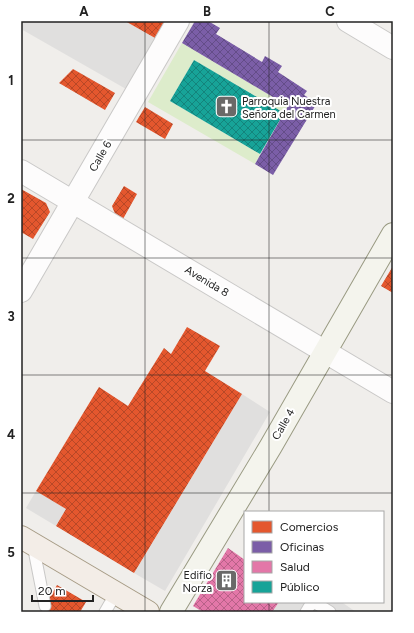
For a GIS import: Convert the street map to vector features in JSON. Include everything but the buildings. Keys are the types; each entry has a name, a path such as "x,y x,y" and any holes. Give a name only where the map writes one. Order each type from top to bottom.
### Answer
{"main road":[{"path":"27,540 148,612"}],"street":[{"name":"Calle 6","path":"21,291 178,21"},
{"path":"348,21 393,48"},
{"name":"Avenida 8","path":"21,171 393,392"},
{"name":"Calle 4","path":"171,612 393,234"}],"lane":[{"path":"27,540 45,606"},
{"path":"105,612 116,593"},
{"path":"306,612 312,603"},
{"path":"315,603 330,612"}],"green space":[{"path":"182,43 288,106 284,113 194,60 170,101 260,154 255,164 148,102"}],"shaded area":[{"path":"21,21 125,21 155,38 126,89 21,29"},
{"path":"242,394 270,412 165,591 134,573"},
{"path":"36,491 66,509 56,526 26,508"},
{"path":"278,603 343,603 356,612 272,612"}],"place":[{"name":"Parroquia Nuestra Señora del Carmen","path":"227,107"},
{"name":"Edifio Norza","path":"227,581"}]}
